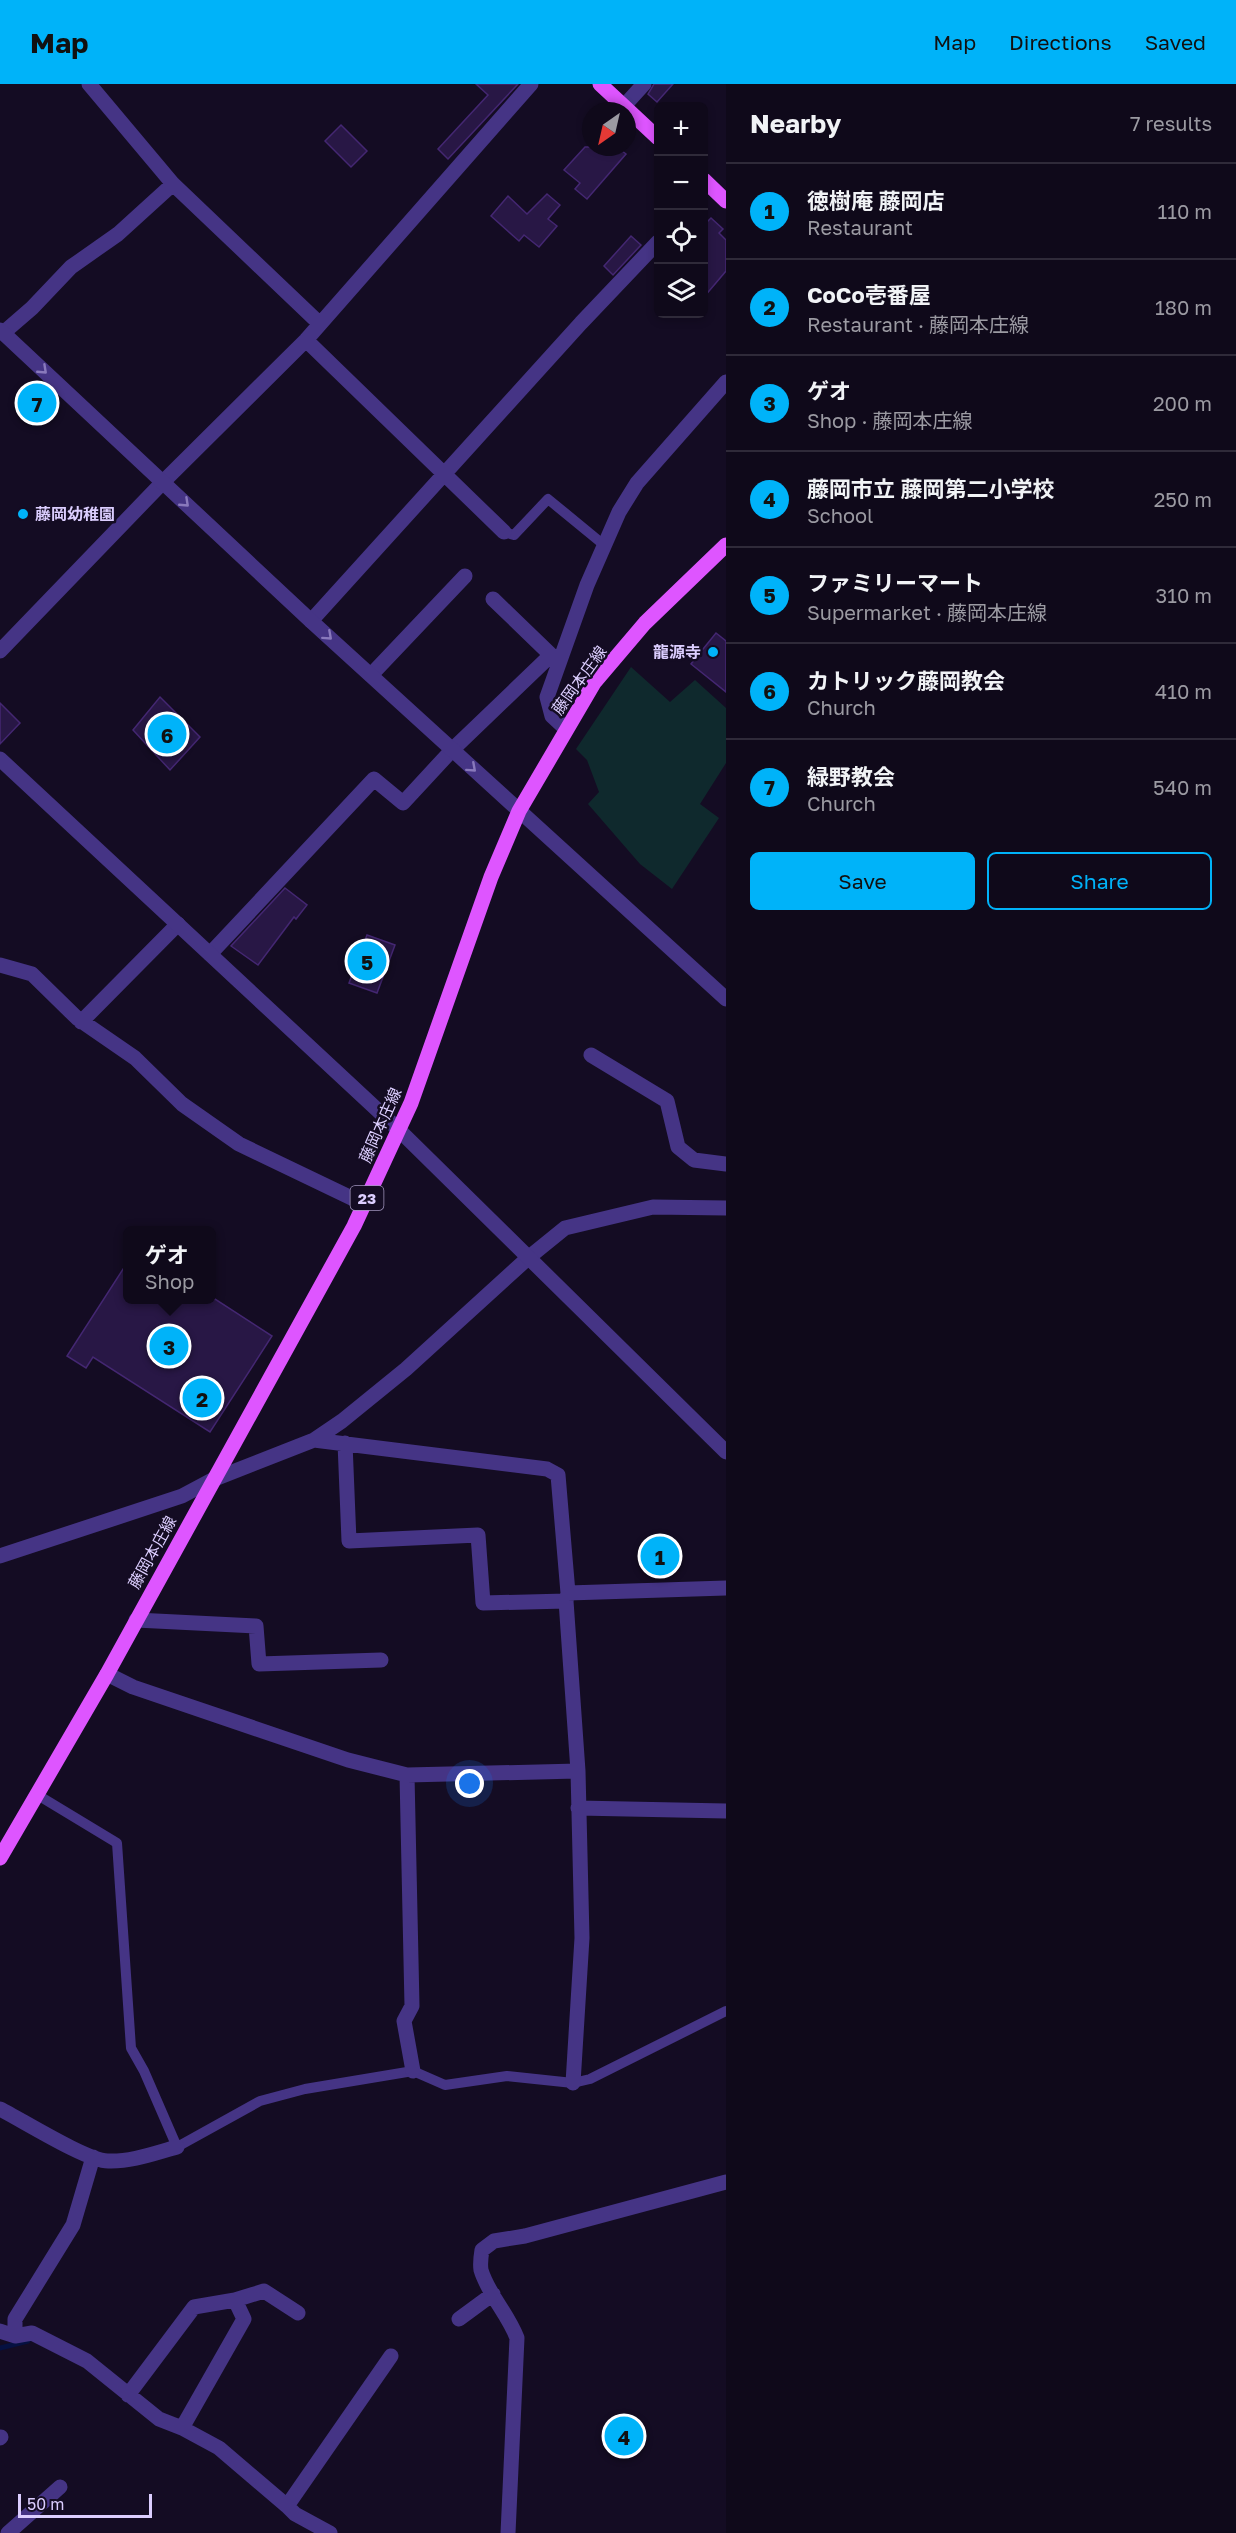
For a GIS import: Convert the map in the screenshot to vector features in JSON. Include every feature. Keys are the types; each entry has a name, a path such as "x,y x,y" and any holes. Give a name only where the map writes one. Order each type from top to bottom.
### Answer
{"main road":[{"path":"600,84 620,102"},
{"path":"636,117 654,134"},
{"path":"708,188 726,201"},
{"name":"藤岡本庄線","path":"0,1858 106,1674 354,1226 411,1103 491,877 519,811 594,683 645,623 726,545"}],"street":[{"path":"89,84 173,184 238,249 320,324"},
{"path":"0,651 163,482 306,340 531,84"},
{"path":"628,102 644,84"},
{"path":"173,184 118,234 71,267 32,308 1,331 311,621 725,997"},
{"path":"311,621 581,323 654,246"},
{"path":"306,340 504,532"},
{"path":"566,729 552,716 547,697 555,657 619,512 637,483 726,382"},
{"path":"370,675 465,576"},
{"path":"493,599 555,657"},
{"path":"210,954 374,779 403,802 452,750 555,657"},
{"path":"0,759 399,1130 726,1452"},
{"path":"81,1022 178,924"},
{"path":"0,965 32,974 81,1022 135,1058 182,1104 239,1144 364,1204"},
{"path":"591,1055 667,1101 678,1147 694,1160 726,1164"},
{"path":"0,1556 183,1496 212,1480 314,1440 342,1421 406,1369 528,1258 566,1228 653,1207 726,1208"},
{"path":"314,1440 547,1469 558,1475 578,1771 582,1938 573,2083"},
{"path":"345,1443 349,1540 478,1535 483,1603 726,1588"},
{"path":"136,1620 256,1626 259,1664 381,1660"},
{"path":"106,1674 133,1687 348,1760 407,1774 578,1771"},
{"path":"407,1774 412,2006 404,2021 413,2071"},
{"path":"578,1808 726,1811"},
{"path":"0,2109 73,2149 106,2162 130,2159 177,2147"},
{"path":"15,2336 15,2319 73,2224 93,2157"},
{"path":"508,2533 517,2338 481,2268 482,2250 494,2241 525,2236 726,2182"},
{"path":"128,2395 194,2307 236,2300 264,2291 298,2313"},
{"path":"459,2319 493,2294"},
{"path":"182,2428 243,2319 236,2300"},
{"path":"0,2331 15,2336 32,2333 87,2361 159,2419 182,2428 219,2448 295,2514 330,2533"},
{"path":"287,2506 392,2356"},
{"path":"8,2533 60,2487"}],"lane":[{"path":"504,532 514,535 548,499 604,545"},
{"path":"36,1794 117,1843 131,2048 144,2071 177,2147 260,2101 305,2089 413,2071 445,2085 507,2076 573,2083 590,2079 726,2011"}],"green space":[{"path":"631,667 670,702 695,680 726,708 726,763 700,804 719,818 672,889 640,864 588,804 599,792 587,760 576,749"}],"building":[{"path":"476,84 518,84 448,159 438,149 488,95"},
{"path":"654,84 673,84 657,102 648,94"},
{"path":"341,125 367,151 351,167 325,141"},
{"path":"582,150 582,156 624,156 587,199 575,189 580,183 564,170"},
{"path":"547,194 560,205 548,219 557,226 539,247 524,235 519,241 491,216 508,196 527,214"},
{"path":"711,218 723,229 719,233 726,240 726,271 708,292 708,264 708,221"},
{"path":"631,236 641,245 613,275 604,266"},
{"name":"龍源寺","path":"716,633 726,641 726,692 691,664"},
{"path":"160,697 200,737 170,770 133,730"},
{"path":"0,703 20,723 0,744"},
{"path":"285,888 307,905 296,919 294,917 258,965 231,946"},
{"path":"367,935 395,945 377,993 349,983"},
{"path":"123,1269 123,1304 216,1304 216,1300 272,1336 210,1432 93,1357 86,1368 67,1356"}],"waterway":[{"path":"0,2348 28,2341"}],"place":[{"name":"緑野教会","path":"37,403"},
{"name":"藤岡幼稚園","path":"23,514"},
{"name":"龍源寺","path":"713,652"},
{"name":"カトリック藤岡教会","path":"167,734"},
{"name":"ファミリーマート","path":"367,961"},
{"name":"ゲオ","path":"169,1346"},
{"name":"CoCo壱番屋","path":"202,1398"},
{"name":"徳樹庵 藤岡店","path":"660,1556"},
{"name":"藤岡市立 藤岡第二小学校","path":"624,2436"}]}
